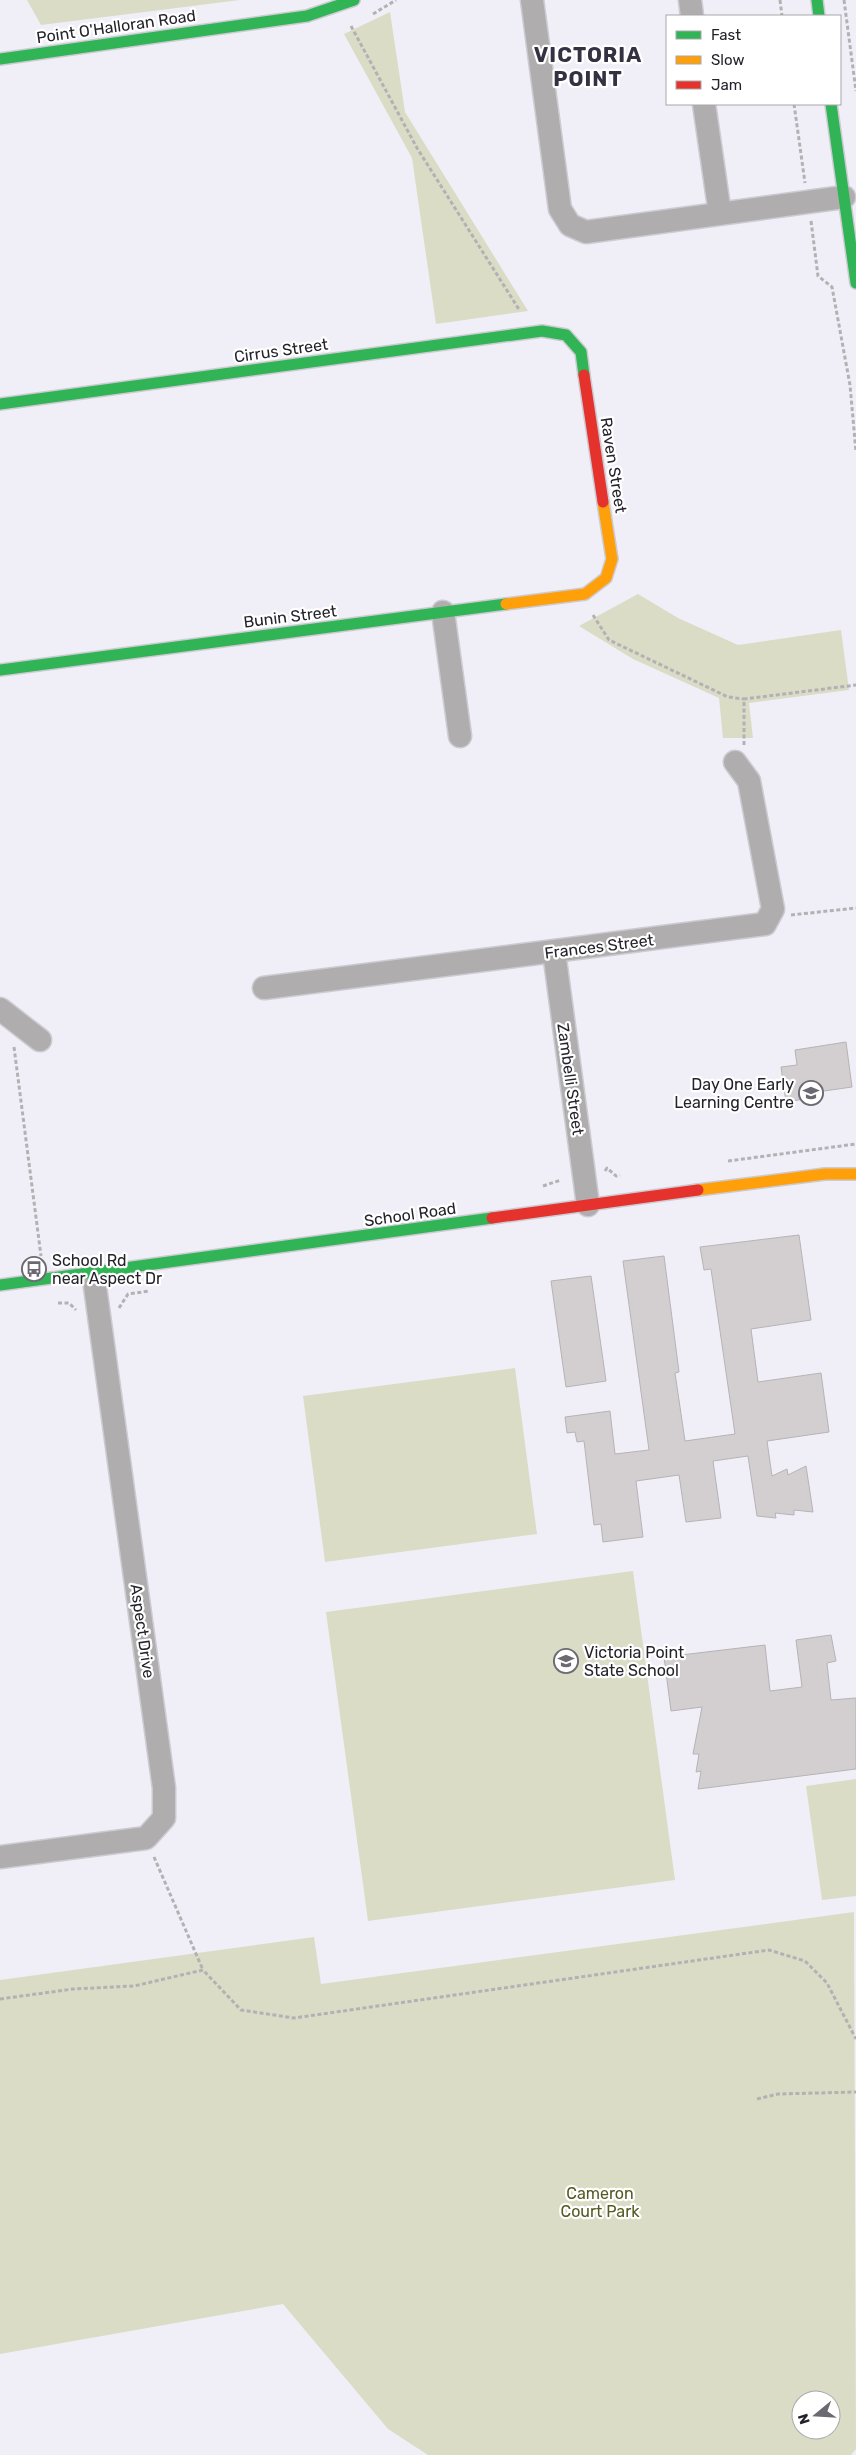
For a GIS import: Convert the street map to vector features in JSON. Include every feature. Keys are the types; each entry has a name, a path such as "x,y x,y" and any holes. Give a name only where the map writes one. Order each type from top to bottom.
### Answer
{"street":[{"name":"Point O'Halloran Road","path":"0,59 307,16 344,5 354,0"},
{"path":"532,0 560,209 570,225 586,232 844,197"},
{"path":"690,0 692,15"},
{"path":"817,0 819,15"},
{"path":"704,105 720,214"},
{"path":"831,105 856,283"},
{"name":"Cirrus Street","path":"0,404 542,331 566,335"},
{"name":"Raven Street","path":"566,335 581,352 612,559 606,578 585,594"},
{"name":"Bunin Street","path":"0,670 585,594"},
{"path":"443,612 460,736"},
{"path":"735,762 749,781 773,908 765,924"},
{"name":"Frances Street","path":"264,988 765,924"},
{"name":"Zambelli Street","path":"554,952 588,1205"},
{"path":"5,1013 40,1040"},
{"name":"School Road","path":"824,1174 856,1165"},
{"name":"School Road","path":"0,1285 824,1174 856,1174"},
{"name":"Aspect Drive","path":"94,1272 164,1788 164,1818 146,1838"},
{"path":"0,1857 146,1838"}],"path":[{"path":"780,0 782,15"},
{"path":"844,0 856,91"},
{"path":"350,24 417,148 519,310 524,334"},
{"path":"832,287 850,384 856,452"},
{"path":"585,594 593,615 609,640 728,697 744,699 856,685"},
{"path":"735,762 744,743 744,699"},
{"path":"765,924 791,915 856,908"},
{"path":"5,1013 44,1279"},
{"path":"57,1303 69,1303 78,1312"},
{"path":"146,1838 203,1970 241,2010 294,2018 769,1950 804,1961 827,1983 856,2039"},
{"path":"0,1999 73,1989 134,1986 203,1970"},
{"path":"757,2099 778,2094 856,2092"}],"green space":[{"path":"27,0 240,0 41,25"},
{"path":"390,12 405,112 528,311 436,324 412,158 344,34"},
{"path":"638,594 678,618 738,645 841,630 849,690 749,703 753,738 723,738 719,698 633,659 579,626"},
{"path":"515,1368 537,1534 325,1562 303,1396"},
{"path":"633,1571 675,1880 368,1921 326,1612"},
{"path":"856,1779 856,1896 822,1900 806,1786"},
{"name":"Cameron Court Park","path":"854,1912 856,2449 851,2455 428,2455 388,2429 283,2304 0,2354 0,1980 314,1937 321,1984"}],"building":[{"path":"846,1042 852,1087 803,1094 804,1099 786,1102 781,1067 797,1065 795,1050"},
{"path":"799,1235 811,1320 751,1329 758,1382 821,1373 829,1432 767,1441 772,1476 787,1469 788,1475 806,1466 813,1512 794,1510 794,1515 775,1513 776,1518 757,1516 748,1456 713,1461 721,1518 686,1522 679,1475 636,1481 643,1537 603,1542 601,1524 594,1525 584,1441 577,1442 575,1432 567,1433 565,1417 610,1411 615,1454 649,1450 623,1261 664,1256 679,1372 675,1373 685,1441 735,1434 711,1269 704,1270 700,1247"},
{"path":"591,1276 606,1381 566,1387 551,1281"},
{"path":"831,1635 836,1661 827,1663 831,1700 856,1698 856,1769 698,1789 701,1771 696,1772 699,1754 693,1754 702,1707 671,1711 664,1657 765,1645 770,1691 802,1687 796,1640"}],"traffic: fast":[{"path":"0,59 307,16 354,0"},
{"path":"817,0 819,15"},
{"path":"831,105 856,283"},
{"path":"0,404 542,331 566,335 581,352 584,375"},
{"path":"0,670 506,604"},
{"path":"0,1285 492,1218"}],"traffic: slow":[{"path":"506,604 585,594 606,578 612,559 603,502"},
{"path":"698,1190 825,1174 856,1174"}],"traffic: jam":[{"path":"584,375 603,502"},
{"path":"492,1218 698,1190"}],"place":[{"name":"Day One Early Learning Centre","path":"811,1093"},
{"name":"School Rd near Aspect Dr","path":"34,1269"},
{"name":"Victoria Point State School","path":"566,1661"}],"district":[{"name":"VICTORIA POINT","path":"588,67"}]}
